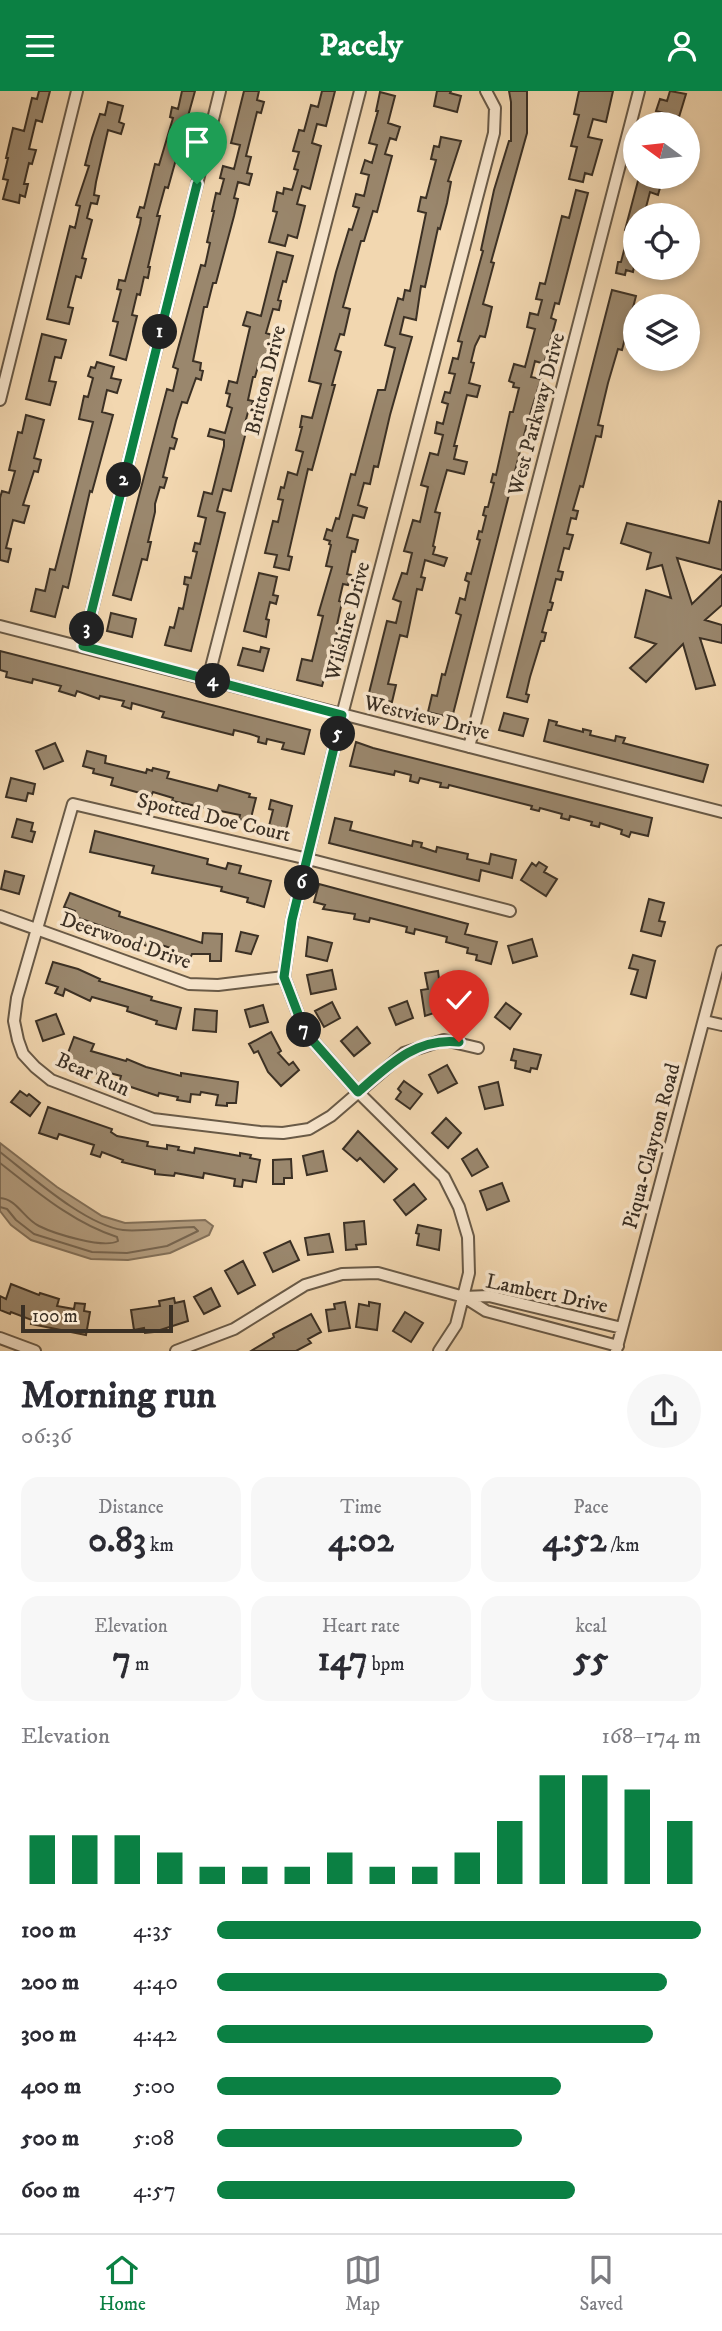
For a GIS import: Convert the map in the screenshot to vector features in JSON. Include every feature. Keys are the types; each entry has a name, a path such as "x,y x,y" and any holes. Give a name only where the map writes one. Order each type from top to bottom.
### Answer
{"street":[{"path":"0,400 77,91"},
{"path":"83,646 220,91"},
{"name":"Britton Drive","path":"208,680 360,91"},
{"name":"Wilshire Drive","path":"439,1351 456,1325 469,1273 468,1237 459,1207 444,1177 358,1092 305,1032 284,977 292,920 342,715 494,133 495,109 486,91"},
{"name":"West Parkway Drive","path":"469,747 639,91"},
{"name":"Westview Drive","path":"0,626 722,812"},
{"name":"Spotted Doe Court","path":"73,804 308,859 510,911"},
{"name":"Bear Run","path":"73,804 17,998 14,1021 23,1054 51,1080 153,1119 271,1133 310,1129 331,1116 404,1053 444,1040 478,1048"},
{"name":"Deerwood Drive","path":"0,916 189,983 218,985 284,977"},
{"name":"Piqua-Clayton Road","path":"617,1348 722,951"},
{"path":"704,1021 722,1025"},
{"name":"Lambert Drive","path":"176,1351 234,1329 305,1285 342,1273 379,1273 464,1297 486,1311 617,1348"},
{"name":"Lambert Drive","path":"464,1297 489,1296 622,1328"},
{"path":"0,1338 36,1351"}],"water":[{"path":"0,1143 57,1187 102,1216 125,1223 205,1220 213,1226 209,1235 170,1253 128,1260 91,1259 31,1240 11,1225 0,1211"}],"building":[{"path":"39,91 50,91 42,122 36,120 29,149 36,150 32,164 29,163 24,184 28,184 25,197 20,195 19,203 3,199 8,180 3,179 13,128 24,131 32,98 37,99"},
{"path":"182,91 195,91 168,188 165,187 157,216 160,216 148,278 144,277 140,295 137,294 132,315 137,316 126,360 110,355 118,322 113,321 121,290 117,289 119,280 125,281 140,224 141,218 137,217 140,207 144,208 155,164 159,165 173,118 170,117 172,107 178,109"},
{"path":"244,91 259,91 257,100 264,102 261,113 257,112 246,156 251,157 247,173 252,174 249,185 238,182 234,198 238,199 234,216 216,283 213,283 207,307 204,307 193,361 201,363 201,380 196,378 187,403 182,402 172,437 177,439 174,449 170,448 163,477 167,478 164,488 160,487 155,504 147,560 142,559 131,600 113,595 167,389 173,391 178,369 173,367 201,265 205,266 212,211 216,193 220,194 224,179 220,178 223,166 234,169 240,145 231,143"},
{"path":"322,91 335,91 326,126 317,124 312,143 321,146 310,189 302,186 297,204 305,206 297,238 288,235 285,246 269,242 277,212 273,211 277,192 283,194 284,188 292,190 298,170 294,169 299,152 293,151 299,130 304,131 311,105 318,107"},
{"path":"437,91 451,91 450,93 461,96 457,112 434,106"},
{"path":"509,91 527,91 527,133 491,262 494,263 483,304 492,307 488,325 485,337 480,336 475,346 471,362 474,363 469,383 480,386 477,397 467,395 454,446 457,446 454,459 467,462 464,474 447,470 435,512 440,513 433,554 447,558 444,566 425,560 421,577 425,578 422,590 417,589 407,637 400,635 388,684 396,685 392,702 368,697 387,621 396,623 401,602 393,599 402,573 407,574 412,553 404,551 413,520 420,522 428,487 421,485 430,453 438,455 443,435 435,433 437,422 443,424 448,404 442,402 445,392 450,393 455,374 449,373 453,358 458,359 462,342 458,341 483,251 481,250 494,190 511,141"},
{"path":"579,91 613,91 606,122 593,119 588,137 602,140 592,175 585,173 583,182 569,179 577,147 571,146 579,115 574,114"},
{"path":"670,91 686,94 681,112 656,111 660,99 667,101"},
{"path":"380,92 395,96 388,123 400,127 396,140 390,138 385,154 392,156 377,212 373,211 364,241 361,241 343,307 350,309 344,335 340,334 335,350 341,352 332,385 335,385 312,470 308,469 288,556 292,557 289,570 274,567 277,555 265,553 273,521 278,522 283,500 278,499 281,487 284,488 288,472 297,475 303,452 296,450 302,416 312,418 321,384 309,381 336,272 349,229 352,230 359,208 353,206 356,194 364,196 369,175 361,173 365,160 372,163 377,145 369,143"},
{"path":"108,102 123,106 119,122 124,124 121,134 108,130 94,195 99,196 97,204 91,203 87,218 92,220 82,258 86,259 81,278 76,276 68,307 73,308 69,324 47,319 70,226 75,228 80,206 76,205 89,166 85,165 92,138 100,114 105,115"},
{"path":"441,137 461,141 448,181 451,182 447,203 440,229 438,228 425,287 421,286 416,320 404,317 400,334 412,337 378,467 374,466 370,484 364,483 358,505 367,508 364,518 353,515 347,537 358,540 355,552 352,551 347,574 351,575 348,585 343,584 339,601 342,602 339,625 322,686 297,680 302,659 312,661 323,616 318,615 332,567 326,566 331,545 330,541 324,539 327,529 332,531 336,518 339,519 351,474 355,475 378,390 385,390 395,348 385,345 398,298 403,300 405,290 410,291 426,213 418,211 421,197 426,198 436,160 431,159 434,146 439,147"},
{"path":"636,189 660,189 658,195 650,192 647,203 632,203"},
{"path":"576,190 588,193 559,304 555,303 551,318 556,320 544,364 535,361 531,377 541,379 527,424 452,718 428,712 432,695 437,696 442,674 445,675 461,615 456,613 460,598 465,600 469,582 465,580 467,573 471,574 480,540 477,539 479,531 482,532 486,516 483,515 485,507 488,507 494,483 491,482 493,474 496,475 510,412 513,412 519,388 513,387 514,383 509,381 514,364 525,367 535,329 527,327 530,313 538,315 542,300 536,299 540,283 545,284 562,216 569,218"},
{"path":"277,252 293,256 278,300 281,301 279,310 273,309 266,333 272,335 264,364 259,363 253,377 248,400 253,401 244,427 247,428 231,491 223,489 217,511 225,513 191,651 165,645 170,627 174,628 179,608 183,609 188,585 184,584 185,577 191,578 197,552 193,551 195,543 200,544 206,518 198,516 204,492 212,494 224,446 224,440 208,436 210,429 225,433 232,408 227,406 230,394 226,393 229,381 237,383 250,327 243,325 247,312 261,316"},
{"path":"623,254 623,275 616,273 618,262 621,262"},
{"path":"612,290 628,294 623,294 623,346 622,350 618,349 598,425 603,426 601,437 596,436 583,487 580,486 573,510 578,511 576,519 571,518 567,534 573,535 569,549 564,548 558,571 563,572 561,580 556,579 550,602 553,603 551,610 548,610 542,632 546,633 544,641 541,641 530,677 527,702 507,697"},
{"path":"42,334 66,340 61,358 55,357 49,381 56,382 50,405 26,399"},
{"path":"97,362 114,367 111,378 121,380 117,393 107,390 102,412 113,415 92,492 90,491 68,588 63,586 55,617 31,611 36,589 45,591 50,569 55,570 93,422 79,419 84,396 88,397 93,378 88,376 91,367 95,368"},
{"path":"26,415 44,420 34,458 41,460 38,472 34,471 23,505 29,506 24,523 13,520 6,548 11,549 8,562 0,560 0,498 2,491 9,493 15,471 9,470 18,432 22,433"},
{"path":"719,501 722,502 722,570 677,558 692,604 722,575 722,605 705,620 722,625 722,643 700,638 715,685 696,689 683,644 646,682 630,668 656,644 635,637 646,590 671,598 662,565 647,569 651,553 621,543 627,523 709,543"},
{"path":"259,573 277,577 273,595 278,596 276,604 270,602 266,637 244,631"},
{"path":"111,613 136,619 132,637 107,631"},
{"path":"261,647 269,649 263,671 238,665 243,648 260,652"},
{"path":"0,651 310,730 304,754 282,749 284,743 267,739 266,744 258,742 259,737 250,734 234,730 233,735 162,717 164,712 132,703 131,709 122,706 124,701 100,696 99,699 77,691 75,696 59,691 61,686 33,679 32,683 6,677 7,672 0,670"},
{"path":"504,713 528,719 523,736 499,730"},
{"path":"549,720 557,722 556,725 583,732 583,729 591,731 590,735 615,741 616,736 625,738 623,743 708,765 703,782 544,741"},
{"path":"356,742 652,818 648,836 631,832 629,837 621,834 622,830 600,823 599,827 591,825 592,822 570,816 569,820 561,818 562,814 540,808 539,811 531,809 532,806 449,785 448,788 440,787 441,783 420,778 418,783 410,781 411,775 395,771 394,775 350,766"},
{"path":"55,743 63,761 44,769 36,751"},
{"path":"87,751 106,756 105,763 146,773 147,769 152,771 153,768 169,772 167,778 217,791 219,785 250,794 249,797 256,798 250,822 239,819 240,815 172,801 173,798 153,792 151,796 111,785 113,778 93,773 94,769 83,766"},
{"path":"11,778 35,784 33,794 28,793 26,801 6,797"},
{"path":"271,800 292,806 286,831 269,826 273,810 269,809"},
{"path":"335,818 352,822 350,830 412,846 413,841 422,843 421,847 436,852 437,847 468,854 467,859 489,864 491,854 516,860 512,878 481,870 479,881 329,843"},
{"path":"17,819 33,823 31,831 35,832 32,842 12,837"},
{"path":"95,831 208,859 207,864 226,869 228,863 241,866 239,873 271,881 264,907 247,902 248,898 221,891 222,887 152,873 154,866 90,852"},
{"path":"539,862 547,867 544,872 557,879 546,896 521,880 532,863 536,866"},
{"path":"5,871 24,876 19,894 1,889"},
{"path":"319,884 468,924 465,934 497,942 491,964 476,960 477,955 467,953 468,948 446,942 447,937 415,929 414,934 406,932 407,927 370,918 369,922 354,919 355,914 323,909 325,905 314,902"},
{"path":"70,893 120,912 119,916 202,943 203,933 222,934 221,961 210,961 210,954 192,954 190,959 173,954 174,949 158,944 157,949 147,946 120,936 121,933 73,916 75,911 64,907"},
{"path":"649,899 664,903 659,921 665,922 661,936 641,931"},
{"path":"241,932 258,936 251,954 236,951"},
{"path":"308,937 332,943 327,961 306,956"},
{"path":"532,939 537,956 513,963 508,946"},
{"path":"633,955 655,961 646,998 631,994 638,970 629,968"},
{"path":"53,962 78,969 100,979 99,981 152,997 151,1000 181,1008 176,1029 156,1024 157,1021 127,1011 128,1007 92,997 90,1001 65,989 63,996 55,993 58,987 46,983"},
{"path":"332,970 336,989 311,994 307,975"},
{"path":"438,971 443,1010 425,1016 421,990 428,989 425,973"},
{"path":"455,990 476,992 475,1012 454,1011"},
{"path":"407,1001 413,1018 396,1025 389,1008"},
{"path":"332,1002 340,1018 324,1027 315,1011"},
{"path":"506,1003 521,1014 510,1029 495,1017"},
{"path":"263,1005 268,1022 250,1027 245,1010"},
{"path":"195,1009 217,1011 216,1032 193,1030"},
{"path":"56,1014 64,1034 43,1041 36,1021"},
{"path":"357,1027 370,1043 354,1056 341,1041"},
{"path":"271,1032 281,1051 278,1053 289,1065 293,1062 299,1070 281,1086 268,1072 258,1051 254,1053 249,1044"},
{"path":"74,1037 94,1044 91,1051 126,1061 127,1059 146,1067 181,1076 181,1073 238,1082 236,1103 216,1105 218,1095 201,1092 200,1095 191,1094 190,1102 159,1093 158,1096 119,1083 121,1076 102,1071 100,1075 91,1072 65,1061"},
{"path":"514,1049 541,1055 537,1069 531,1068 530,1072 515,1068 516,1061 511,1060"},
{"path":"447,1065 457,1083 438,1093 429,1075"},
{"path":"404,1081 422,1094 410,1109 396,1099 401,1092 398,1089"},
{"path":"498,1082 503,1105 485,1109 479,1087"},
{"path":"20,1091 40,1103 30,1116 11,1102"},
{"path":"48,1107 112,1129 111,1132 117,1136 148,1142 147,1146 167,1149 167,1145 194,1153 195,1148 240,1156 240,1153 251,1155 250,1158 260,1160 256,1182 243,1180 242,1187 234,1186 235,1179 204,1173 203,1178 175,1173 174,1176 155,1174 155,1170 122,1162 123,1160 102,1152 100,1157 91,1154 94,1145 59,1134 57,1139 39,1133"},
{"path":"446,1118 461,1133 448,1148 432,1133"},
{"path":"358,1131 397,1169 384,1182 360,1158 357,1161 343,1149"},
{"path":"477,1149 488,1167 472,1176 462,1159"},
{"path":"323,1151 327,1171 307,1175 303,1156"},
{"path":"291,1159 292,1178 284,1178 284,1184 273,1184 273,1160"},
{"path":"502,1183 509,1201 487,1210 480,1191"},
{"path":"414,1184 426,1199 406,1215 394,1200"},
{"path":"364,1221 366,1244 356,1245 357,1249 346,1250 344,1223"},
{"path":"418,1225 441,1230 439,1250 417,1245"},
{"path":"329,1234 333,1252 308,1255 305,1238"},
{"path":"290,1241 299,1260 273,1272 264,1253"},
{"path":"243,1261 255,1285 238,1294 225,1271"},
{"path":"11,1284 39,1295 40,1293 59,1299 57,1306 74,1309 75,1303 85,1304 84,1311 90,1312 86,1335 31,1324 32,1320 0,1310 0,1296 6,1299"},
{"path":"211,1288 220,1306 204,1314 194,1297"},
{"path":"174,1298 175,1303 184,1301 188,1321 154,1332 145,1333 144,1328 134,1330 131,1310 160,1306 159,1301"},
{"path":"345,1302 350,1328 329,1331 326,1310 335,1309 334,1304"},
{"path":"369,1302 380,1304 377,1330 356,1327 359,1304 369,1306"},
{"path":"405,1312 423,1323 411,1342 393,1331"},
{"path":"311,1314 321,1332 308,1339 311,1343 296,1351 251,1351 274,1337 273,1334"}],"route":[{"path":"197,184 83,646 342,715 292,920 284,977 305,1032 358,1092 404,1053 444,1040 459,1042"}]}
